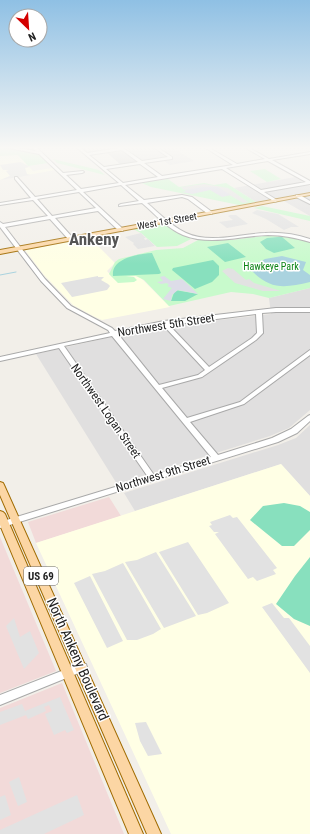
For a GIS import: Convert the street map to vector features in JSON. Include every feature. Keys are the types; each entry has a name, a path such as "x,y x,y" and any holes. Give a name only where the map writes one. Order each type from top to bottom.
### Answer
{"main road":[{"name":"West 1st Street","path":"0,252 310,194"},
{"name":"North Ankeny Boulevard","path":"0,485 6,521 136,834"},
{"name":"North Ankeny Boulevard","path":"6,521 82,667 154,834"}],"street":[{"path":"23,186 71,239"},
{"path":"75,186 121,230"},
{"path":"0,204 110,186"},
{"path":"124,186 184,234 226,240 273,234 293,236 310,241"},
{"path":"251,186 275,201"},
{"path":"260,192 294,186"},
{"path":"124,205 182,196 190,198 210,213"},
{"path":"298,196 310,203"},
{"path":"0,225 99,209"},
{"path":"0,225 44,281 70,307 85,316 104,324 114,333 216,458"},
{"name":"Northwest 5th Street","path":"0,359 164,323 290,309 310,310"},
{"path":"158,388 190,379 209,370 259,336 261,330 258,312"},
{"path":"164,323 209,370"},
{"name":"Northwest Logan Street","path":"60,345 152,477"},
{"path":"185,421 242,403 310,352"},
{"name":"Northwest 9th Street","path":"6,521 282,437 294,431 310,417"},
{"path":"0,700 82,667"}],"shaded area":[{"path":"216,186 228,188 248,202 243,203 216,187 184,190 181,187"},
{"path":"246,186 310,186 310,192 256,202 234,188"},
{"path":"202,187 217,187 231,195 222,197 210,190 192,194 182,192 186,191 185,190"},
{"path":"310,196 310,216 284,201"},
{"path":"257,210 278,214 299,227 291,227 284,230 266,219 252,213"},
{"path":"236,215 248,224 227,228 219,222 233,220 228,216"},
{"path":"141,233 146,238 144,238 145,240 148,239 155,246 138,249 133,244 134,243 125,237"},
{"path":"90,238 115,263 107,271 112,277 139,276 170,307 102,320 73,305 44,275 25,250"},
{"path":"228,268 233,269 246,280 249,279 254,283 281,291 263,291 235,283 222,271"},
{"path":"98,276 104,277 101,280 110,286 107,290 72,297 61,283"},
{"path":"164,276 171,281 182,279 198,294 178,290 172,295 171,301 163,299 172,288 167,286 169,285 167,283 161,284 157,282 163,281 160,277"},
{"path":"310,288 310,410 289,428 270,436 117,484 36,354 150,328 271,314 269,298"},
{"path":"310,425 310,496 281,464 135,511 124,493 278,445 296,438"},
{"path":"281,464 310,496 310,834 171,834 36,543"},
{"path":"109,497 121,516 36,543 28,522"},
{"path":"230,515 233,518 237,517 277,568 273,570 276,574 257,581 253,577 248,579 215,534 219,532 214,532 209,526 212,525 210,522"},
{"path":"0,537 56,671 0,693"},
{"path":"188,542 229,603 207,613 198,615 159,552"},
{"path":"156,552 196,616 164,628 125,562 137,560"},
{"path":"123,563 161,629 153,634 137,640 127,640 92,574 105,571"},
{"path":"90,576 123,641 107,648 74,583"},
{"path":"272,603 284,618 289,618 310,646 310,673 262,607"},
{"path":"14,618 20,637 30,631 39,653 24,669 6,626"},
{"path":"62,683 124,834 0,834 0,708"},
{"path":"60,697 74,730 67,733 65,730 54,735 45,714 52,711 49,705 44,707 46,711 28,719 26,715 0,725 0,712 22,704 25,711"},
{"path":"146,722 162,754 148,756 140,741 135,723"},
{"path":"19,777 27,802 18,806 9,782"},
{"path":"5,795 11,815 0,820 0,797"},
{"path":"77,795 84,815 44,834 0,834 0,830"}],"green space":[{"path":"149,186 231,186 256,202 239,205"},
{"path":"262,206 310,216 310,221 254,208"},
{"path":"164,223 191,239 177,246 157,247 141,233 133,229"},
{"name":"Hawkeye Park","path":"273,235 288,236 310,242 310,288 269,298 253,294 231,292 169,306 144,280 136,276 126,276 134,277 137,280 134,282 118,283 109,274 115,262 119,259 156,250 183,248 200,239 232,240"},
{"path":"282,237 295,248 274,253 266,249 260,242 267,238"},
{"path":"228,243 246,257 225,262 207,247"},
{"path":"152,253 161,273 113,276 116,265 126,258 140,254"},
{"path":"213,260 219,266 219,275 212,282 195,289 172,270 173,268"},
{"path":"175,290 198,294 185,301 171,301"},
{"path":"284,503 300,506 310,512 310,530 294,546 282,546 250,520 263,506"},
{"path":"310,557 310,626 294,619 276,604"}],"water":[{"path":"282,256 306,262 303,270 310,275 310,282 278,286 258,277 251,270 252,266 265,259"}],"waterway":[{"path":"0,275 16,272"}],"district":[{"name":"Ankeny","path":"94,239"}]}
